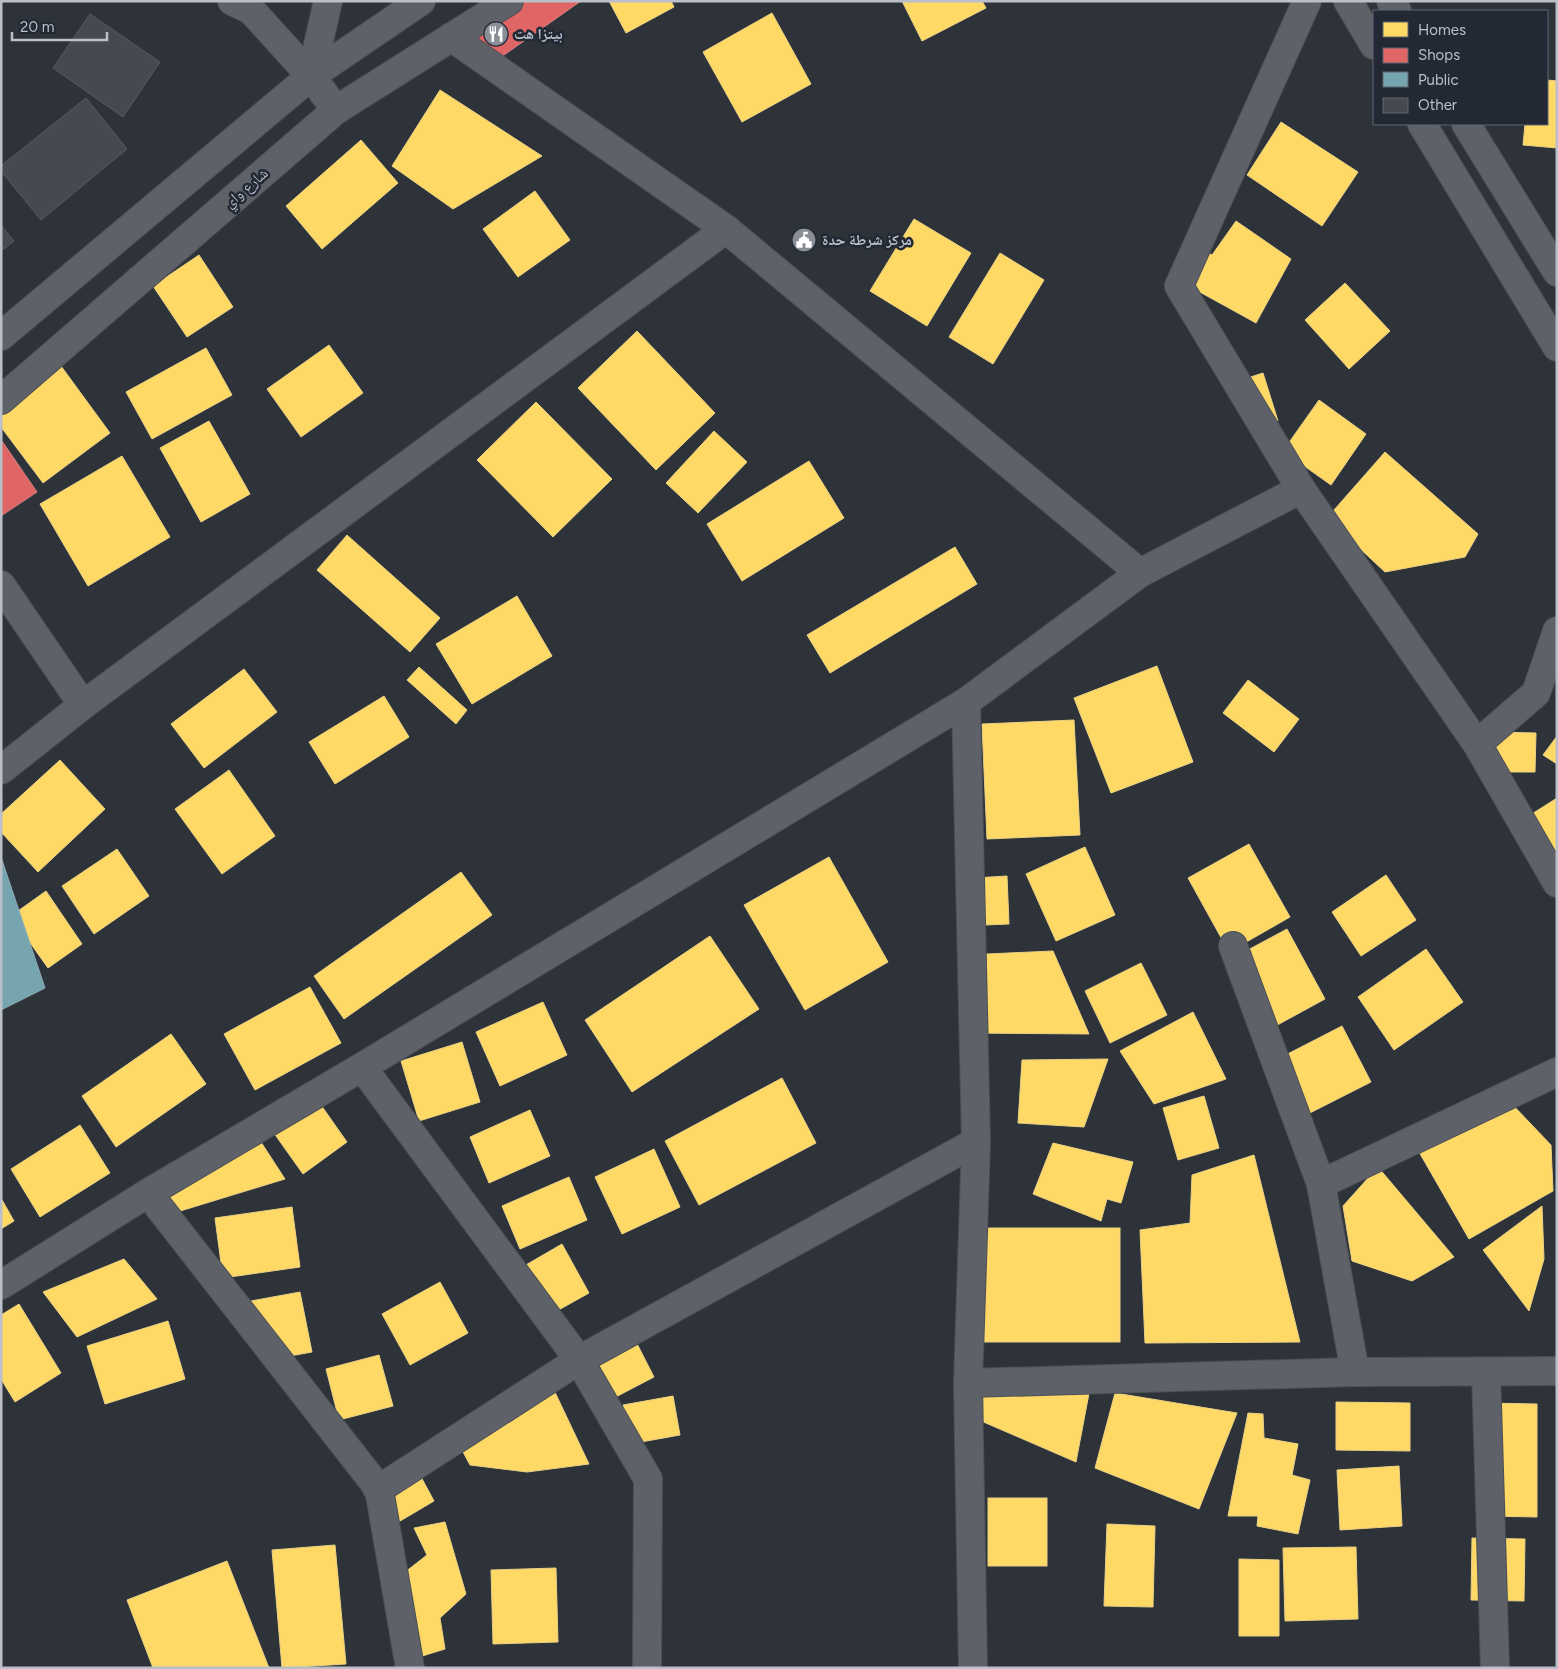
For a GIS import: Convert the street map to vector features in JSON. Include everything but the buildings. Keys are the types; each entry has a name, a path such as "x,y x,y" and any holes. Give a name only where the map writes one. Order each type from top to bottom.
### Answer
{"street":[{"path":"232,1 251,10 310,76 336,110"},
{"path":"310,76 328,1"},
{"path":"1,336 310,76 422,1"},
{"name":"شارع واي","path":"1,400 336,110 509,1"},
{"path":"1307,1 1179,286 1301,489 1477,744 1557,883"},
{"path":"1348,1 1373,43"},
{"path":"451,37 726,229 1140,573"},
{"path":"1423,125 1557,347"},
{"path":"1467,125 1557,272"},
{"path":"1,770 83,705 726,229"},
{"path":"1,1285 148,1193 362,1067 966,702 1140,573 1301,489"},
{"path":"1,585 83,705"},
{"path":"1477,744 1536,693 1557,631"},
{"path":"966,702 976,1142 968,1383 973,1668"},
{"path":"1232,946 1321,1184 1355,1372"},
{"path":"362,1067 579,1360 648,1479 647,1668"},
{"path":"1321,1184 1557,1072"},
{"path":"379,1489 579,1360 976,1142"},
{"path":"148,1193 379,1489 410,1668"},
{"path":"968,1383 1355,1372 1557,1371"},
{"path":"1486,1372 1495,1668"}],"place":[{"name":"بيتزا هت","path":"496,34"},
{"name":"مركز شرطة حدة","path":"804,240"}]}
